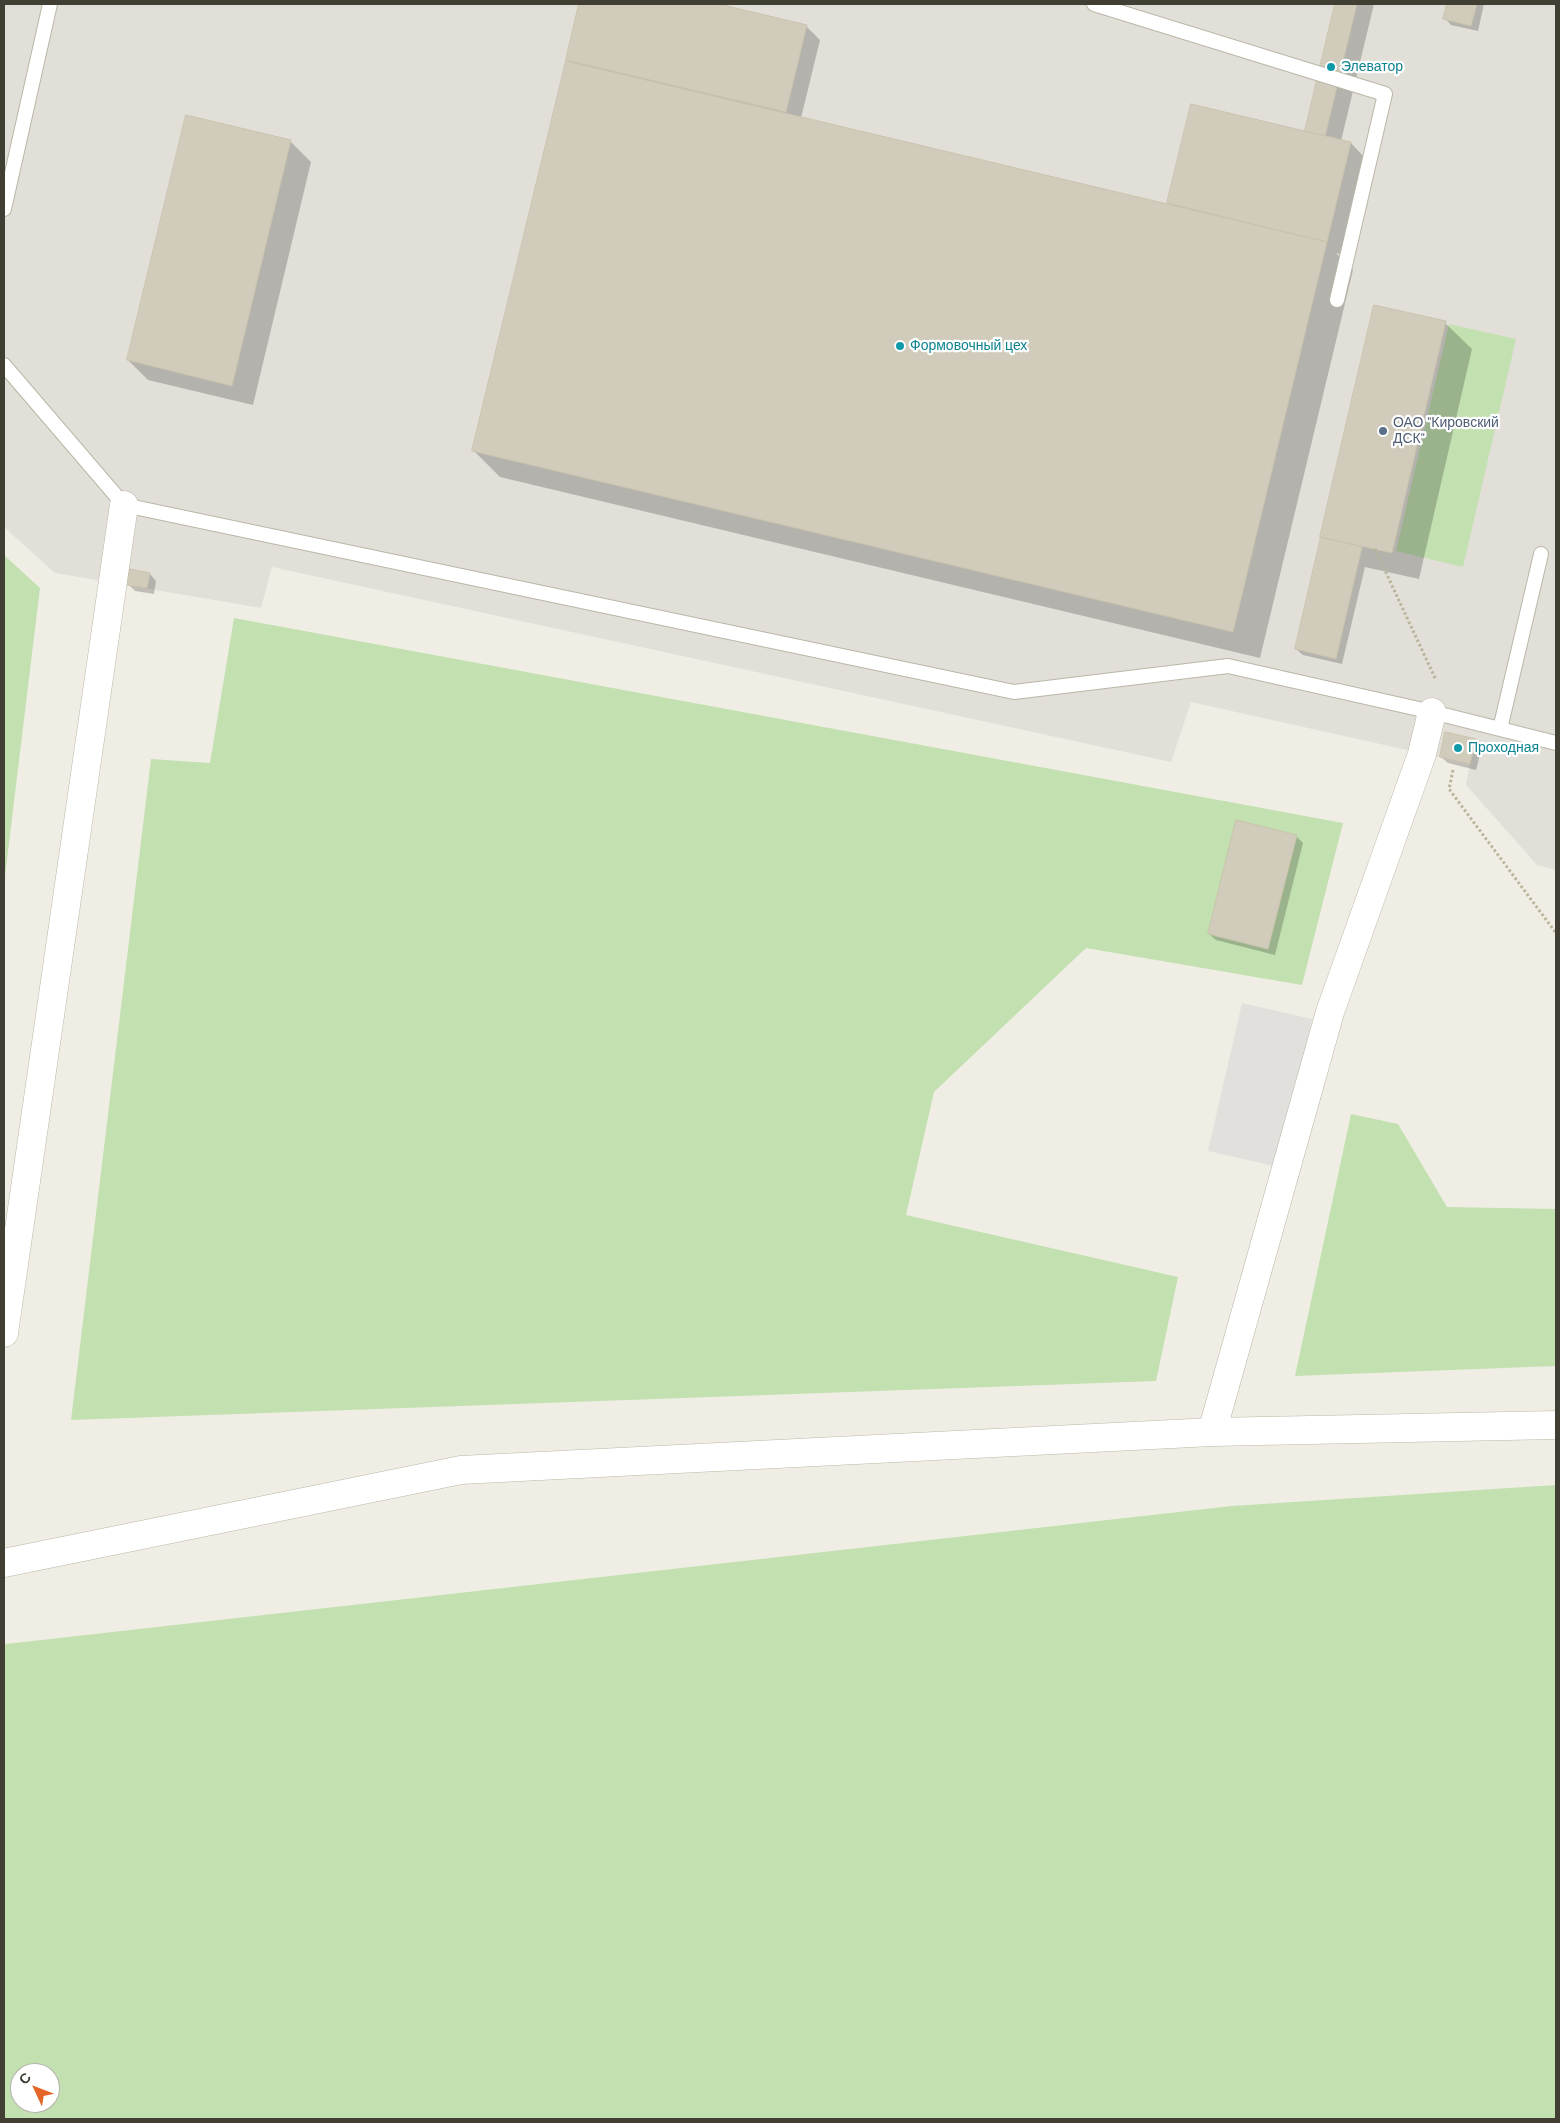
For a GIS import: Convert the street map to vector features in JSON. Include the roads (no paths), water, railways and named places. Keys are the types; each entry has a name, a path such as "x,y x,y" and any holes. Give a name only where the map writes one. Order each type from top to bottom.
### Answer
{"street":[{"path":"4,1333 124,505"},
{"path":"1212,1432 1330,1012 1422,754 1432,712"},
{"path":"4,1563 461,1470 1212,1432 1556,1424"}],"lane":[{"path":"4,209 50,4"},
{"path":"1094,4 1385,94 1338,300"},
{"path":"4,365 124,505 1014,692 1228,666 1556,742"},
{"path":"1500,729 1540,554"}],"place":[{"name":"Элеватор","path":"1331,67"},
{"name":"Формовочный цех","path":"900,346"},
{"name":"ОАО \"Кировский ДСК\"","path":"1383,431"},
{"name":"Проходная","path":"1458,748"}]}
